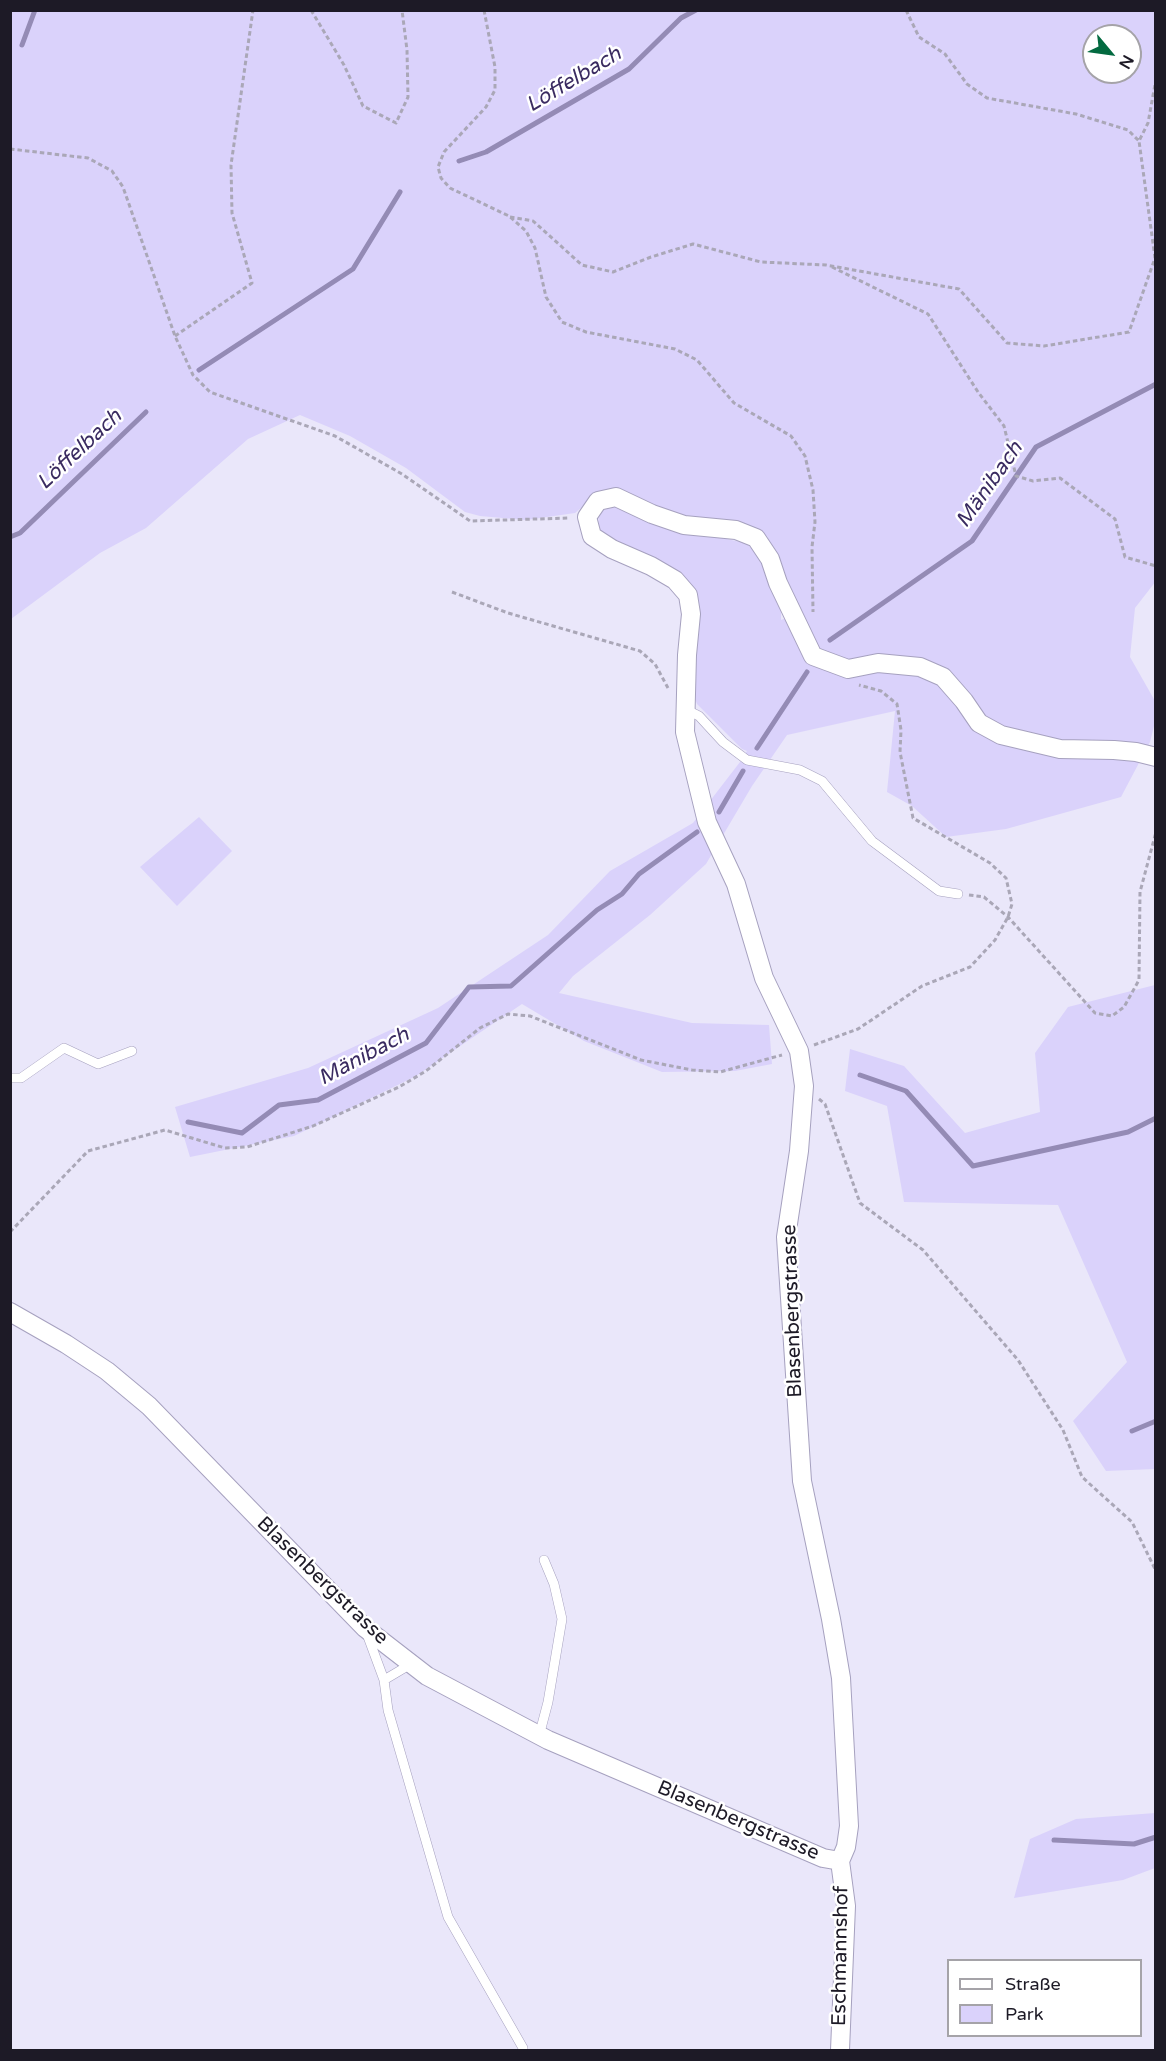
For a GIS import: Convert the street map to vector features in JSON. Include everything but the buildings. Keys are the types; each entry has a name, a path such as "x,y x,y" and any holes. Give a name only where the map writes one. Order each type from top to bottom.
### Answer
{"street":[{"path":"587,517 598,501 616,497 652,514 684,525 736,530 756,538 770,559 778,583 813,656 848,669 878,663 921,667 943,677 979,723 1001,735 1060,749 1114,750 1155,757"},
{"name":"Blasenbergstrasse","path":"10,1312 107,1371 148,1406 365,1628 427,1676 539,1736 823,1858 840,1861 846,1847 849,1826 841,1678 802,1481 786,1237 799,1151 804,1086 799,1051 764,978 736,884 707,822 685,732 687,655 691,614 688,595 675,580 651,566 612,549 592,536 587,517"},
{"name":"Eschmannshof","path":"840,1861 846,1906 840,2050"}],"lane":[{"path":"686,709 699,716 723,742 747,760 800,770 822,781 872,841 939,891 958,894"},
{"path":"10,1078 21,1078 64,1048 98,1064 132,1051"},
{"path":"539,1736 548,1702 562,1619 554,1584 544,1560"},
{"path":"365,1628 384,1680 388,1710 448,1917 523,2050"},
{"path":"384,1680 411,1664"}],"path":[{"path":"175,336 252,283 232,213 231,165 253,10"},
{"path":"311,10 344,65 363,106 396,123 408,98 407,50 402,10"},
{"path":"484,10 495,67 495,90 486,106 444,152 438,167 441,178 450,188 509,216 533,221 582,265 613,272 651,256 693,244 761,262 826,265 959,288 1008,343 1044,346 1129,332 1155,258 1140,141 1148,123 1155,79"},
{"path":"906,10 920,37 945,54 967,84 987,98 1076,114 1128,130 1140,141"},
{"path":"10,149 88,158 112,171 123,187 175,336 193,375 210,392 335,436 402,474 470,521 587,517"},
{"path":"509,216 526,231 535,248 546,297 562,322 586,332 675,349 697,360 734,403 791,436 805,456 813,489 815,522 811,578 814,621"},
{"path":"826,265 928,314 978,392 1004,426 1016,476 1033,481 1059,478 1114,519 1125,557 1155,566"},
{"path":"452,592 508,613 640,651 655,664 670,690"},
{"path":"10,1232 88,1151 165,1130 225,1148 247,1147 302,1129 399,1087 426,1071 480,1028 508,1014 530,1016 642,1060 692,1070 720,1072 799,1051 858,1029 922,986 970,967 995,940 1008,917 1012,903 1006,878 983,859 913,818 900,752 902,730 897,704 881,691 854,684"},
{"path":"958,894 984,897 1008,917 1095,1013 1112,1016 1124,1007 1139,980 1140,892 1155,832"},
{"path":"804,1086 825,1104 860,1203 922,1250 1018,1360 1063,1430 1082,1477 1132,1522 1155,1570"}],"green space":[{"path":"11,11 1155,11 1156,581 1135,608 1130,657 1155,701 1155,722 1150,742 1121,797 1006,829 946,837 912,806 887,792 895,711 787,735 752,786 706,864 650,915 573,976 559,993 692,1023 769,1025 772,1064 735,1071 662,1072 584,1041 522,1004 416,1076 294,1136 190,1157 175,1107 308,1068 438,1008 548,935 610,871 693,823 747,751 742,749 697,704 690,685 699,609 697,592 678,572 616,545 598,529 599,511 619,506 700,533 745,543 763,556 781,606 781,620 799,613 767,536 682,518 600,492 575,513 526,520 480,516 465,512 406,468 350,436 300,415 248,439 146,528 100,553 11,619"},
{"path":"199,817 232,851 177,906 140,867"},
{"path":"1155,985 1155,1469 1106,1471 1073,1421 1127,1362 1058,1205 904,1202 887,1106 845,1091 850,1049 904,1066 965,1133 1040,1112 1035,1053 1068,1007"},
{"path":"1155,1813 1155,1868 1123,1880 1014,1898 1030,1839 1076,1819"}],"waterway":[{"path":"22,45 35,10"},
{"name":"Löffelbach","path":"459,161 486,152 629,69 681,18 696,10"},
{"name":"Löffelbach","path":"199,370 353,269 400,192"},
{"name":"Mänibach","path":"830,640 972,541 1036,447 1156,384"},
{"name":"Löffelbach","path":"10,537 20,533 146,412"},
{"name":"Mänibach","path":"757,748 807,672"},
{"name":"Mänibach","path":"719,812 743,771"},
{"name":"Mänibach","path":"188,1122 242,1133 279,1105 318,1100 426,1043 469,987 511,986 597,910 622,894 639,874 697,832"},
{"path":"860,1075 906,1091 973,1166 1128,1132 1156,1118"},
{"path":"1132,1431 1156,1421"},
{"path":"1054,1840 1134,1844 1156,1837"}]}
